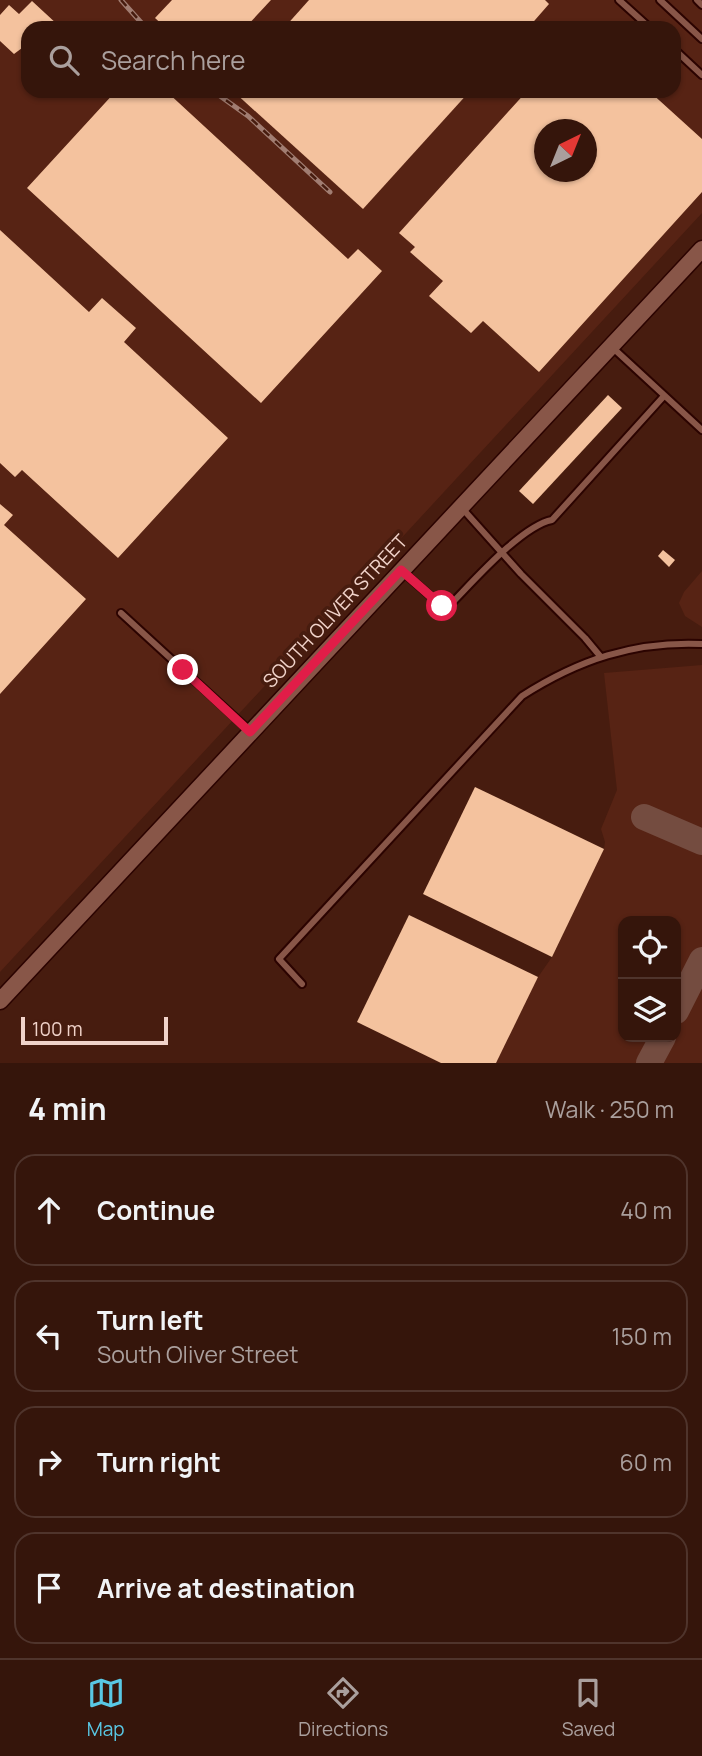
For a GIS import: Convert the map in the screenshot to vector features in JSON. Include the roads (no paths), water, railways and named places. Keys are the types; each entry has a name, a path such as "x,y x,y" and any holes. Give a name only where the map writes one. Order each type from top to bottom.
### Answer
{"main road":[{"name":"SOUTH OLIVER STREET","path":"0,1001 702,249"}],"lane":[{"path":"620,0 642,21"},
{"path":"660,0 702,39"},
{"path":"697,0 702,5"},
{"path":"681,56 702,75"},
{"path":"611,346 702,430"},
{"path":"401,570 442,606 449,606 503,552 539,523 552,520 664,396"},
{"path":"461,507 600,656"},
{"path":"121,613 250,732"},
{"path":"302,985 279,960 522,696 555,675 600,656 657,645 702,643"}],"railway":[{"path":"121,0 140,21"},
{"path":"223,98 248,116 330,192"}]}
